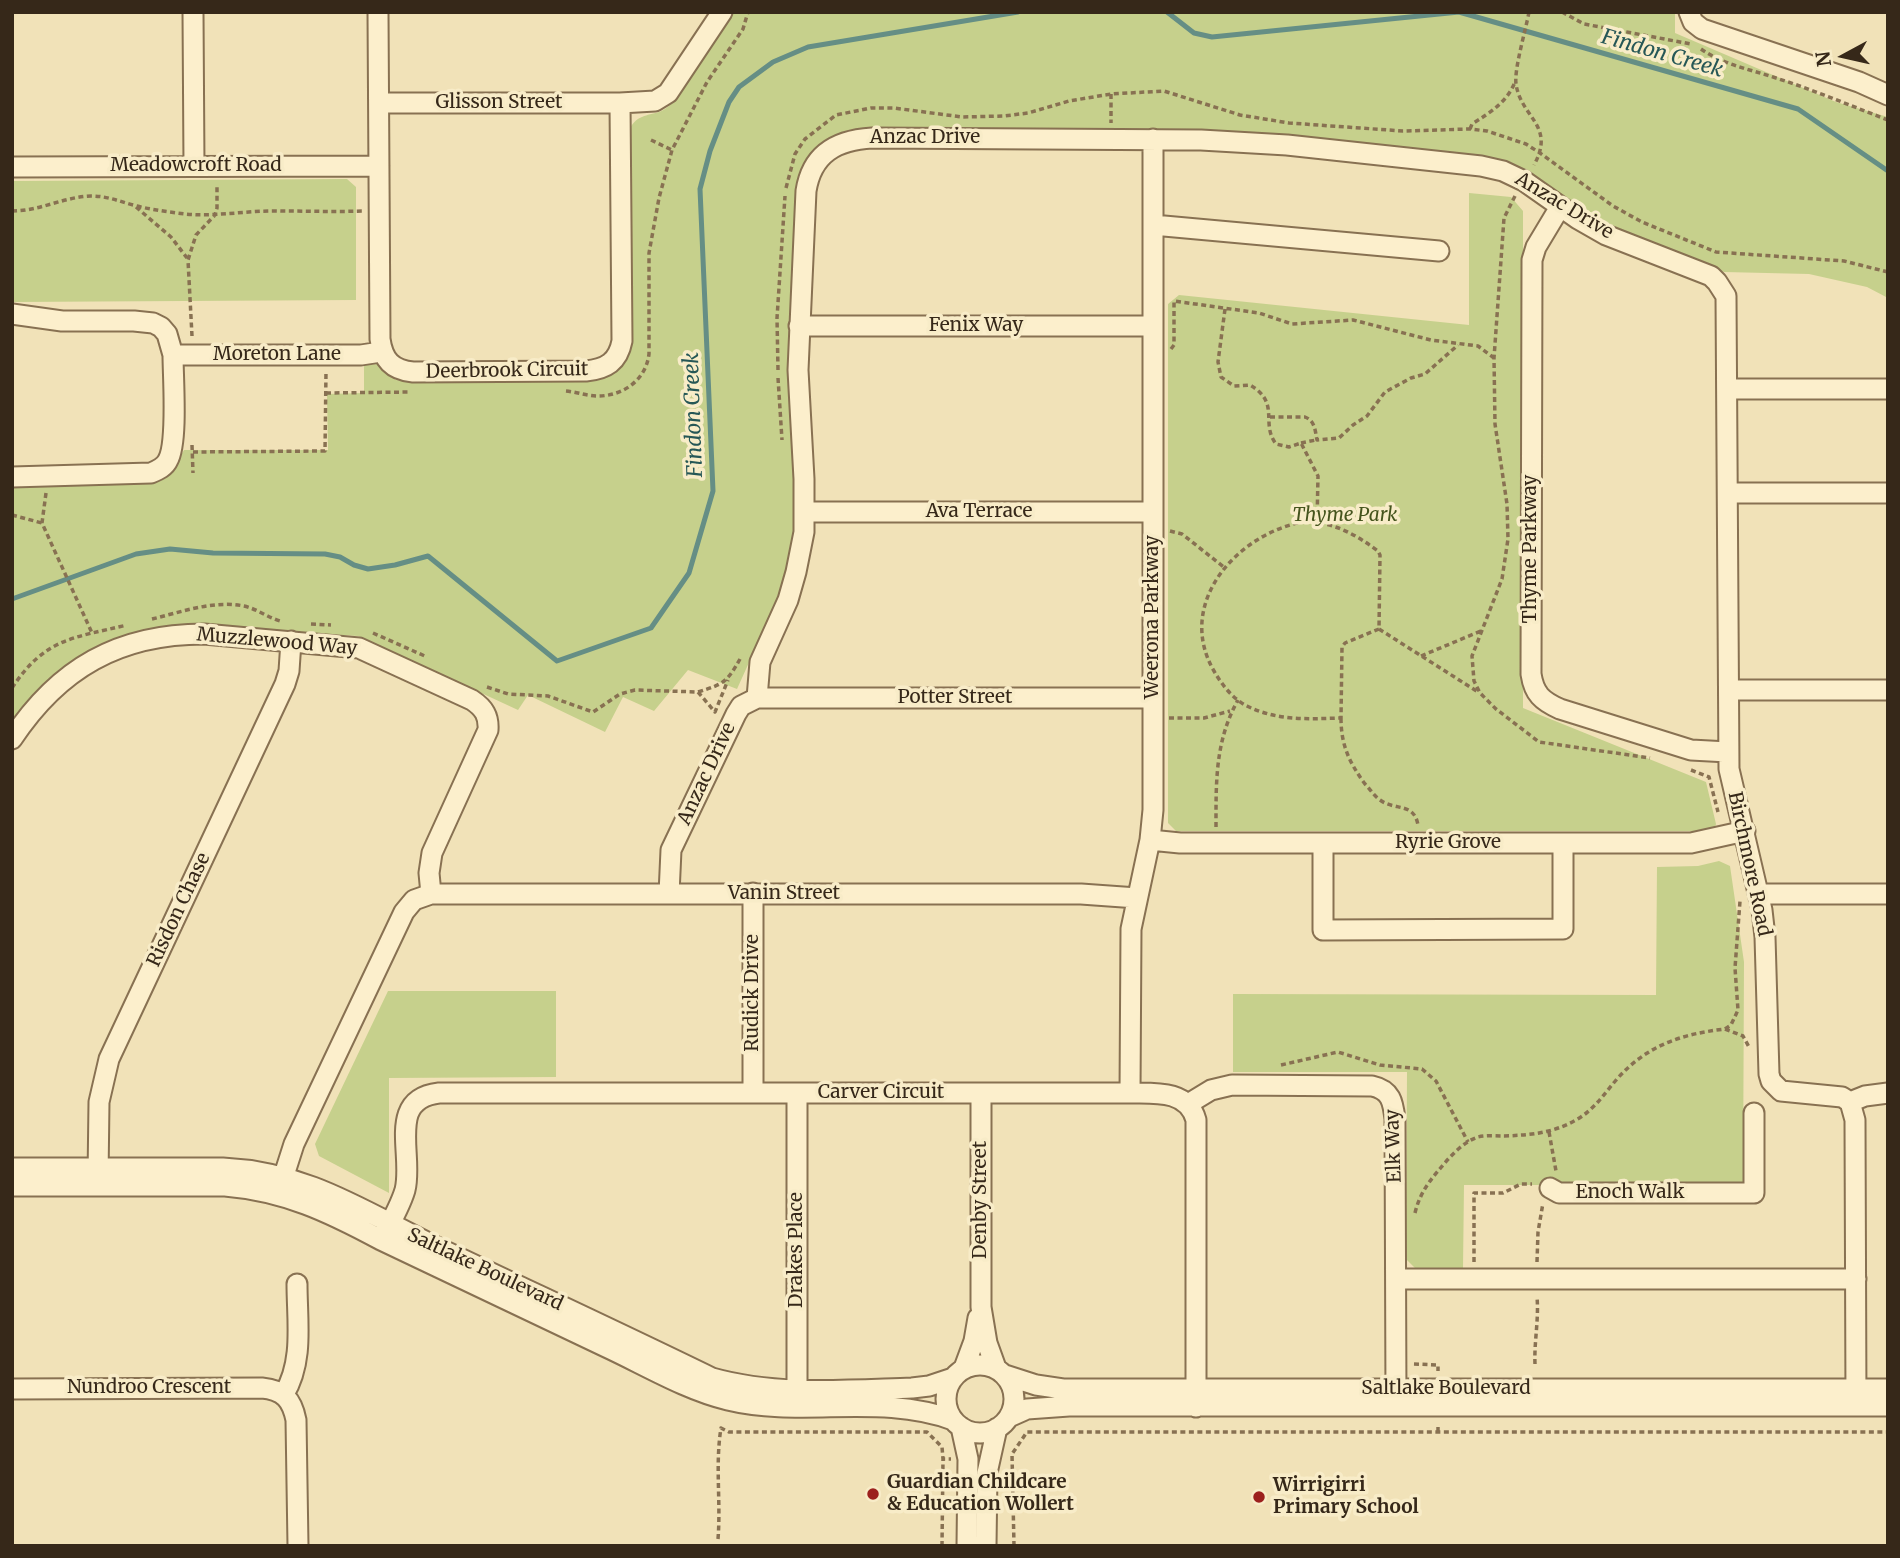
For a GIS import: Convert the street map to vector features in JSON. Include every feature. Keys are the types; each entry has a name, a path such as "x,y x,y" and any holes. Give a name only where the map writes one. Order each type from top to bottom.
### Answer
{"street":[{"path":"192,12 194,166"},
{"path":"378,12 382,352"},
{"path":"620,103 655,101 668,93 722,12"},
{"path":"1689,12 1693,22 1702,29 1859,82 1888,95"},
{"name":"Glisson Street","path":"379,103 620,103"},
{"name":"Deerbrook Circuit","path":"382,352 392,366 413,372 586,371 611,364 619,353 622,341 620,103"},
{"name":"Anzac Drive","path":"669,894 670,859 675,841 740,706 757,698 763,652 788,600 796,572 805,512 799,403 799,326 808,178 813,167 835,146 856,139 872,138 1153,139 1252,143 1456,162 1503,171 1524,181 1560,207 1606,234 1698,270"},
{"name":"Weerona Parkway","path":"1130,1093 1131,929 1150,841 1153,810 1153,139"},
{"name":"Meadowcroft Road","path":"12,167 379,166"},
{"name":"Thyme Parkway","path":"1560,207 1536,247 1532,260 1531,674 1534,689 1548,704 1573,713 1691,750 1728,752"},
{"path":"1153,225 1439,250"},
{"name":"Birchmore Road","path":"1698,270 1717,282 1726,296 1728,752 1729,769 1759,894 1765,937 1767,1046 1771,1081 1781,1091 1835,1095 1850,1102"},
{"path":"12,314 62,321 153,323 167,334 182,355 171,452 164,466 151,473 12,477"},
{"name":"Fenix Way","path":"799,326 1153,326"},
{"name":"Moreton Lane","path":"182,355 367,355 382,352"},
{"path":"1728,389 1888,389"},
{"path":"1728,493 1888,493"},
{"name":"Ava Terrace","path":"805,512 1153,522"},
{"name":"Muzzlewood Way","path":"12,739 39,702 57,685 88,662 125,645 179,634 288,632 372,652 472,700 484,709 489,723 485,739 432,853 429,873 431,894"},
{"name":"Risdon Chase","path":"98,1177 99,1102 109,1059 285,684 289,671 288,632"},
{"path":"1729,690 1888,690"},
{"name":"Potter Street","path":"757,698 1153,708"},
{"name":"Ryrie Grove","path":"1150,841 1691,843 1745,831"},
{"path":"1323,843 1323,929 1563,929 1563,844"},
{"name":"Rudick Drive","path":"753,893 754,1093"},
{"path":"280,1185 300,1131 404,912 414,900 431,894"},
{"name":"Vanin Street","path":"431,894 1099,894 1137,898"},
{"path":"1759,894 1888,894"},
{"name":"Elk Way","path":"1188,1104 1211,1090 1232,1085 1356,1085 1385,1090 1392,1101 1395,1119 1396,1398"},
{"name":"Carver Circuit","path":"386,1232 405,1190 407,1116 414,1102 425,1095 436,1093 1130,1093 1172,1095 1188,1104"},
{"name":"Drakes Place","path":"797,1093 797,1398"},
{"name":"Denby Street","path":"981,1093 981,1307 987,1343 1001,1372"},
{"path":"1856,1398 1856,1132 1850,1102 1865,1096 1888,1093"},
{"path":"1188,1104 1196,1120 1196,1398"},
{"name":"Enoch Walk","path":"1550,1188 1559,1194 1754,1193 1754,1113"},
{"name":"Saltlake Boulevard","path":"12,1168 98,1177"},
{"name":"Saltlake Boulevard","path":"12,1186 98,1177 246,1169 280,1185 330,1192 386,1232 712,1378 797,1398 901,1407 935,1413 957,1424"},
{"path":"1396,1279 1856,1279"},
{"path":"297,1284 298,1359 292,1381 284,1394 290,1401 296,1418 298,1546"},
{"name":"Denby Street","path":"959,1373 974,1341 981,1307"},
{"path":"967,1546 968,1459 946,1399 948,1387 959,1373 975,1365 985,1364 1001,1372 1012,1385 1014,1396 1013,1407 1003,1423 989,1459 985,1490 986,1546"},
{"name":"Saltlake Boulevard","path":"1001,1372 1024,1383 1051,1388 1196,1398"},
{"name":"Saltlake Boulevard","path":"797,1398 929,1386 959,1373"},
{"name":"Nundroo Crescent","path":"12,1389 262,1388 284,1394"},
{"name":"Saltlake Boulevard","path":"1856,1398 1888,1389"},
{"name":"Saltlake Boulevard","path":"1003,1423 1027,1409 1196,1398 1856,1398 1888,1406"},
{"path":"957,1424 979,1433 1003,1423"}],"path":[{"path":"560,390 597,396 613,394 631,386 645,369 649,354 649,253 659,198 672,150 707,82 743,29 748,12"},
{"path":"1562,12 1584,24 1689,43 1715,59 1777,78 1888,120"},
{"path":"1470,129 1472,124 1504,102 1510,94 1529,15"},
{"path":"1480,693 1474,681 1472,656 1502,579 1508,539 1507,504 1495,424 1494,358 1504,218 1540,153 1542,137 1521,100 1515,82"},
{"path":"782,447 777,318 789,169 794,154 805,139 835,115 850,111 894,108 962,117 1004,116 1111,94 1164,91 1240,115 1289,123 1403,131 1488,131 1540,153 1612,206 1642,222 1716,251 1844,261 1888,272"},
{"path":"1111,94 1111,138"},
{"path":"651,140 672,150"},
{"path":"182,355 191,290 188,260 196,235 215,215 217,166"},
{"path":"12,211 32,210 57,201 90,196 186,214 379,211"},
{"path":"134,205 172,237 188,260"},
{"path":"1153,350 1173,348 1174,301 1259,313 1300,325 1353,320 1422,338 1478,346 1494,358"},
{"path":"1225,309 1218,362 1221,377 1234,386 1250,385 1256,388 1269,404 1270,432 1276,444 1289,447 1339,438 1367,416 1385,392 1424,374 1459,344"},
{"path":"171,452 326,451 326,355"},
{"path":"326,393 415,392"},
{"path":"1270,417 1310,419 1315,426 1317,440"},
{"path":"192,438 193,473"},
{"path":"1301,443 1317,471 1317,522"},
{"path":"46,474 42,523 92,633"},
{"path":"12,515 42,523"},
{"path":"1153,522 1182,534 1225,568"},
{"path":"1341,718 1274,716 1238,700 1211,666 1201,630 1208,597 1234,557 1261,537 1287,525 1317,522 1352,533 1378,551 1379,629"},
{"path":"143,621 220,605 247,607 288,632"},
{"path":"12,688 40,654 61,642 130,624"},
{"path":"307,624 325,624 338,628"},
{"path":"1379,629 1480,693 1539,742 1659,760"},
{"path":"1379,629 1345,643 1342,647 1342,743 1348,760 1381,801 1407,808 1417,817 1419,843"},
{"path":"364,631 381,635 437,662"},
{"path":"1421,656 1481,631"},
{"path":"698,692 715,712 728,680 745,651"},
{"path":"484,685 508,694 548,696 593,712 620,694 635,690 698,692 728,680"},
{"path":"1216,843 1217,760 1225,727 1238,700"},
{"path":"1153,708 1204,718 1231,711"},
{"path":"1684,766 1709,777 1725,837"},
{"path":"1414,1219 1420,1196 1430,1181 1468,1142 1477,1138 1549,1132 1590,1111 1628,1067 1653,1048 1684,1035 1725,1029 1731,1025 1738,1010 1735,968 1740,919 1739,897"},
{"path":"1725,1029 1746,1039 1748,1046 1767,1046"},
{"path":"1535,1364 1534,1341 1538,1312 1535,1279 1543,1202 1556,1170 1549,1132"},
{"name":"Enoch Walk","path":"1474,1278 1474,1193 1503,1193 1521,1184 1543,1184 1550,1188"},
{"path":"1413,1352 1413,1364 1438,1365 1438,1432"},
{"path":"718,1539 718,1450 721,1429 729,1433 927,1432 943,1447 942,1546"},
{"path":"1014,1546 1012,1454 1027,1432 1888,1432"},
{"path":"943,1459 968,1459"},
{"path":"989,1459 1012,1459"}],"green space":[{"path":"729,12 1675,12 1675,33 1836,102 1888,117 1888,298 1867,287 1809,274 1724,272 1618,231 1574,206 1526,171 1491,157 1347,145 849,133 824,144 805,165 799,499 789,574 737,689 688,670 654,711 623,697 605,732 528,695 518,710 358,636 189,625 121,639 48,682 12,725 12,486 170,473 184,450 328,450 327,394 364,393 364,365 378,364 396,380 410,381 596,379 619,368 631,345 630,128 639,118 662,111 675,99"},
{"path":"347,179 356,187 356,300 12,302 12,181"},
{"name":"Thyme Park","path":"1469,193 1511,197 1523,211 1523,708 1706,782 1715,827 1698,831 1176,831 1168,823 1168,304 1179,295 1469,325"},
{"path":"1719,861 1730,866 1744,962 1743,1185 1464,1185 1463,1268 1415,1268 1406,1259 1407,1072 1233,1072 1233,994 1656,995 1657,867 1698,866"},
{"path":"388,991 556,991 556,1077 389,1078 389,1193 319,1156 315,1144"}],"waterway":[{"name":"Findon Creek","path":"12,599 136,554 170,549 213,553 325,554 340,557 368,569 428,556 557,661 651,628 689,573 713,491 700,189 710,151 729,102 739,87 773,62 808,47 1018,12"},
{"name":"Findon Creek","path":"1167,12 1194,33 1212,37 1459,12 1798,109 1888,171"}],"place":[{"name":"Guardian Childcare & Education Wollert","path":"873,1494"},
{"name":"Wirrigirri Primary School","path":"1259,1497"}]}
